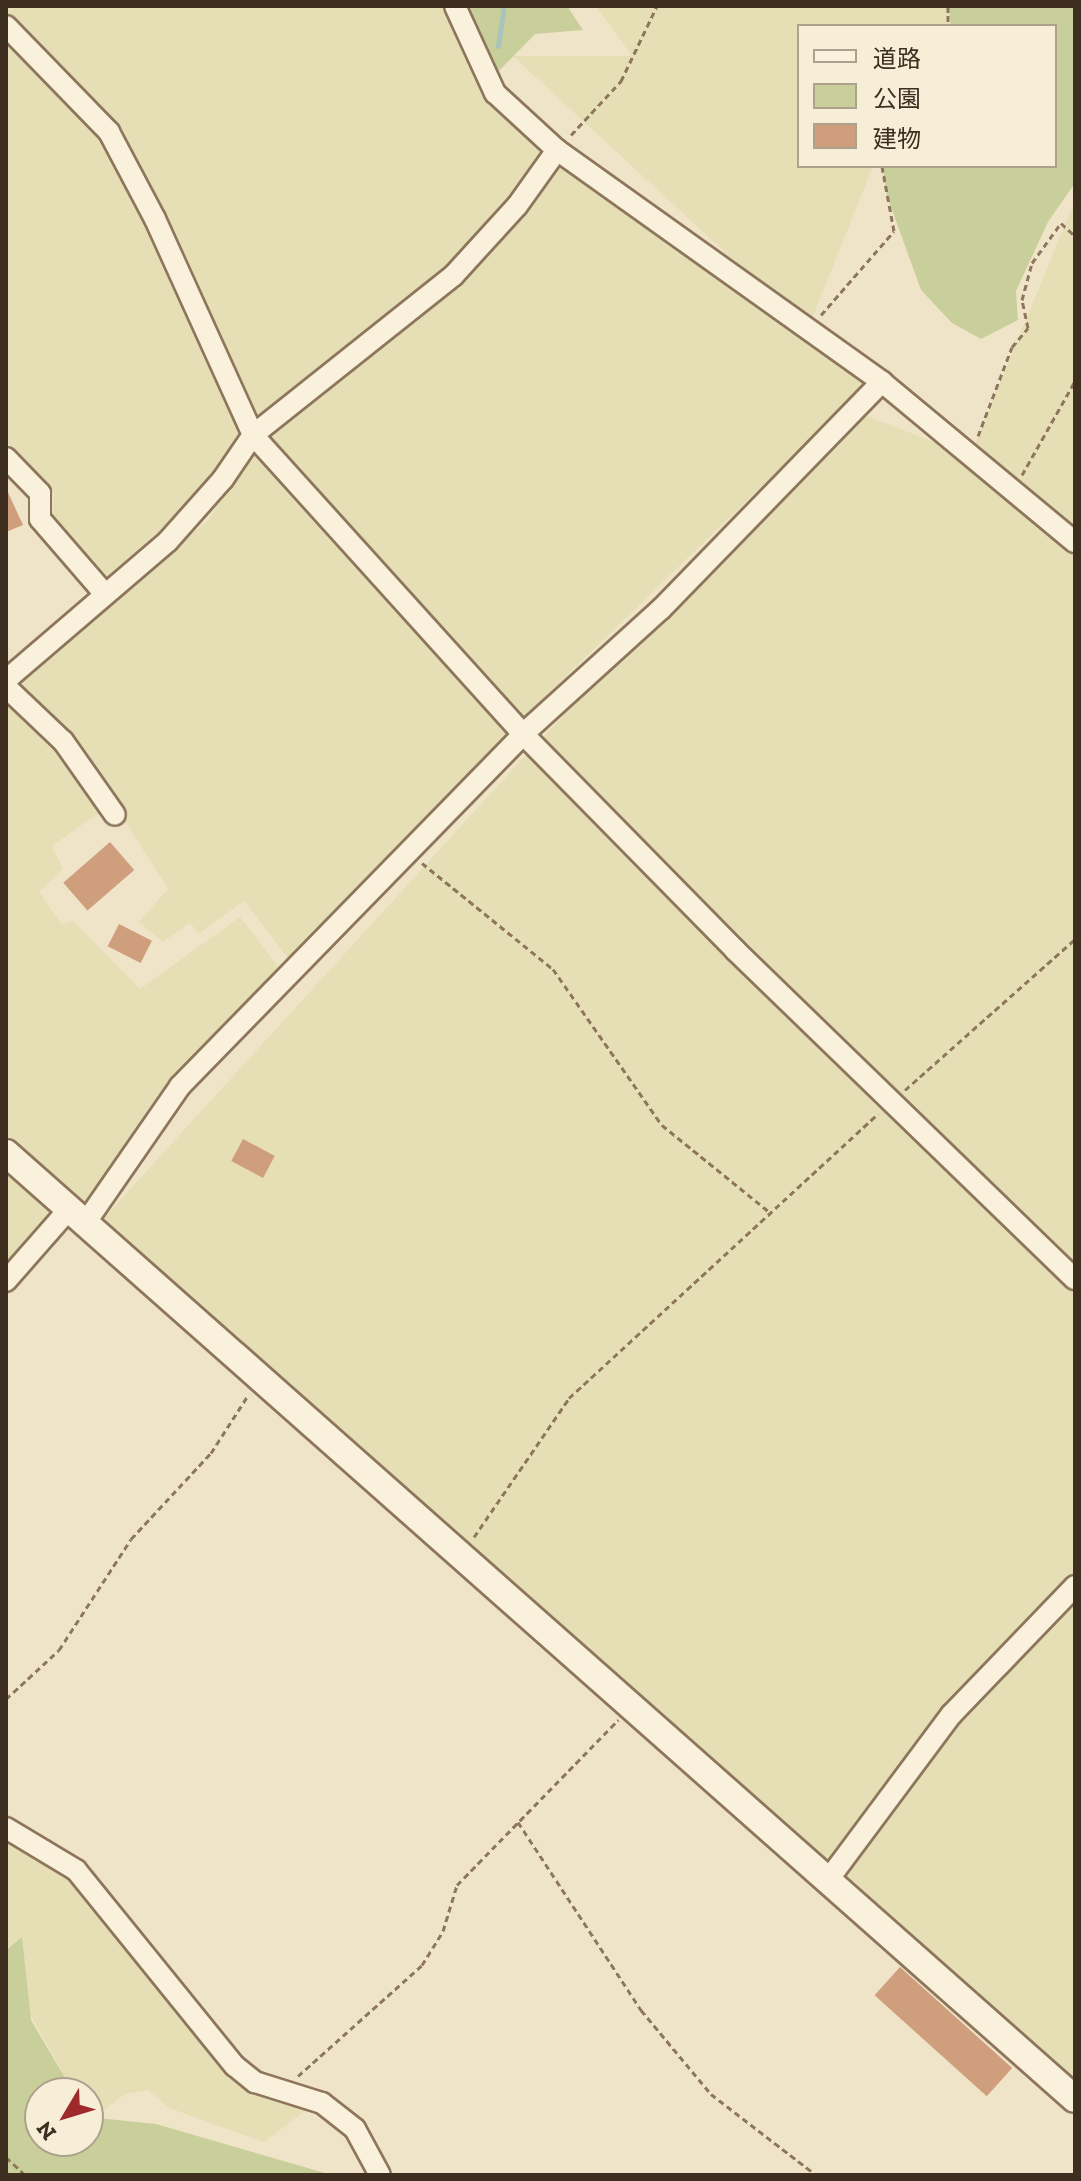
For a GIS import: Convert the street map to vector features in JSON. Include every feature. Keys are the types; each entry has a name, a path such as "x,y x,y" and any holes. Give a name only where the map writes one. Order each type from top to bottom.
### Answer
{"street":[{"path":"455,6 495,93 557,150 882,382 1075,542"},
{"path":"6,26 109,132 155,219 253,435 523,734 735,950 1075,1279"},
{"path":"6,680 168,541 223,479 253,435 453,276 517,206 557,150"},
{"path":"6,1281 77,1215 180,1086 523,734 661,609 882,382"},
{"path":"6,458 40,493 40,519 105,594"},
{"path":"6,687 63,741 115,815"},
{"path":"6,1153 1075,2099"},
{"path":"828,1880 951,1715 1075,1586"},
{"path":"6,1828 76,1870 235,2066 255,2082 322,2103 355,2129 380,2175"}],"path":[{"path":"557,150 621,81 657,6"},
{"path":"808,329 894,231 882,168"},
{"path":"970,456 1012,347 1028,328 1022,300 1032,263 1061,223 1075,236"},
{"path":"1013,492 1075,381"},
{"path":"409,852 553,969 662,1125 772,1214"},
{"path":"461,1556 569,1398 893,1100 1075,939"},
{"path":"6,1699 59,1650 131,1539 211,1453 260,1378"},
{"path":"281,2092 422,1965 443,1931 457,1885 631,1706"},
{"path":"518,1822 641,2010 711,2094 816,2175"},
{"path":"6,2157 25,2175"}],"shaded area":[{"path":"6,6 447,6 547,151 447,272 254,420 113,127 6,12"},
{"path":"596,6 953,6 952,24 797,24 797,168 872,168 808,329 513,56 632,56"},
{"path":"6,36 108,149 241,431 189,505 104,579 52,515 54,493 6,441"},
{"path":"561,165 868,383 524,717 268,433 458,285"},
{"path":"1075,200 1075,2083 103,1219 523,758 854,411 970,456"},
{"path":"253,455 512,740 290,961 244,901 200,933 189,923 163,942 139,922 168,889 104,788 13,687 207,521"},
{"path":"6,701 60,745 104,809 52,846 63,869 39,892 62,924 73,921 140,989 240,917 282,972 87,1209 6,1139"},
{"path":"6,1169 56,1214 6,1271"},
{"path":"6,1836 73,1882 223,2068 257,2093 306,2110 264,2142 169,2108 148,2090 125,2094 104,2110 104,2077 63,2077 16,1990 21,1938 6,1948"}],"green space":[{"path":"465,6 567,6 583,30 535,34 494,76"},
{"path":"949,6 1075,6 1075,183 1048,222 1016,291 1018,320 981,339 952,323 921,290 887,196 882,168 1057,168 1057,24 951,24"},
{"path":"22,1937 31,2020 65,2077 24,2077 24,2157 104,2157 104,2119 156,2124 332,2175 6,2175 6,1950"}],"building":[{"path":"6,488 23,525 6,532"},
{"path":"110,842 134,870 87,911 63,883"},
{"path":"119,924 152,941 141,963 108,946"},
{"path":"243,1139 275,1156 263,1178 231,1161"},
{"path":"900,1967 1012,2068 987,2096 875,1995"}],"waterway":[{"path":"498,46 504,6"}]}
